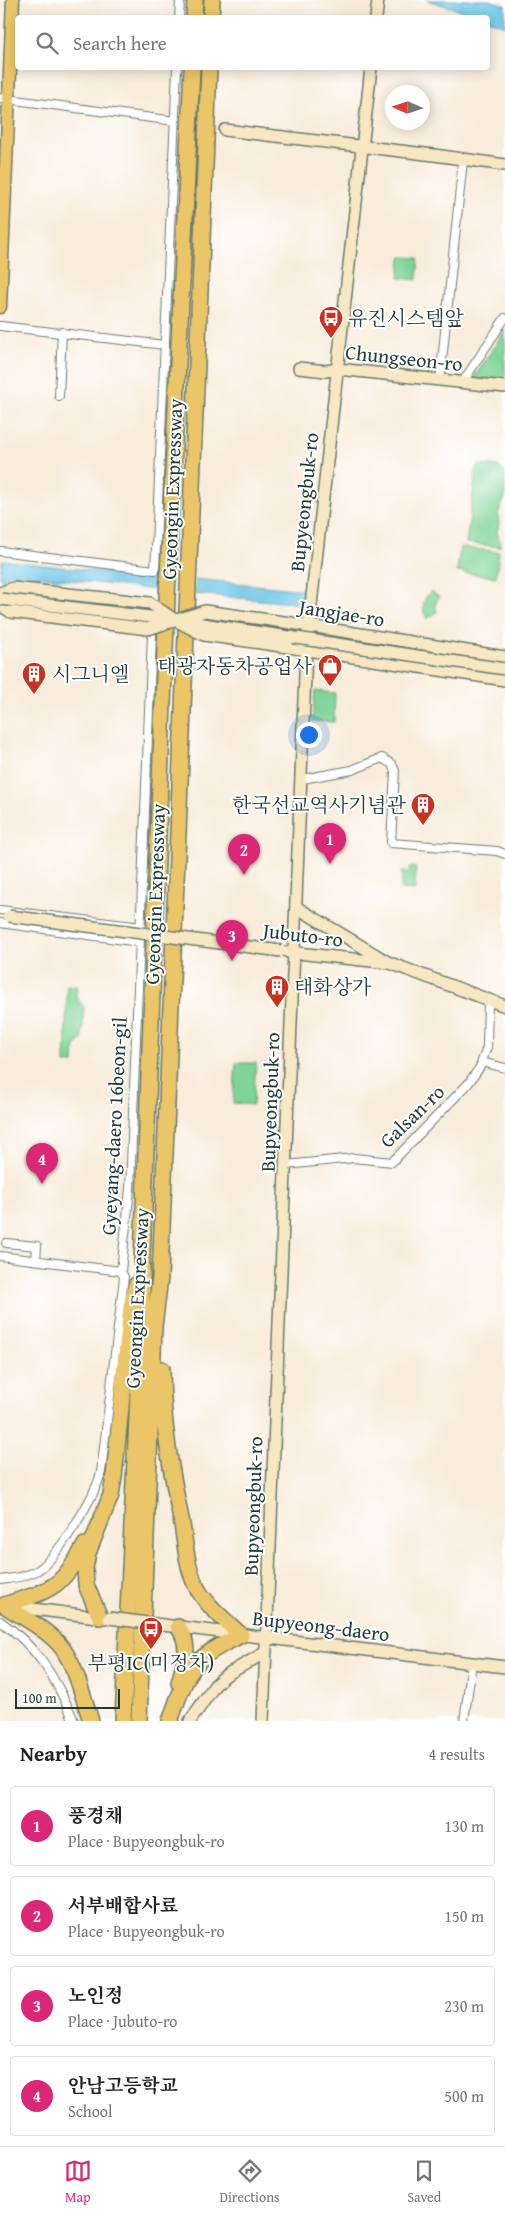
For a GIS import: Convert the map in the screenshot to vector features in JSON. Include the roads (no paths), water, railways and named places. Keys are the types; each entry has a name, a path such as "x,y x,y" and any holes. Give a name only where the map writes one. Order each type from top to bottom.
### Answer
{"highway":[{"path":"194,15 195,0"},
{"path":"211,15 212,0"},
{"name":"Gyeongin Expressway","path":"123,1721 142,1308 142,1259 166,598 162,573 192,70"},
{"name":"Gyeongin Expressway","path":"138,1721 154,1337 160,1277 209,70"},
{"path":"104,1618 86,1585 85,1568 88,1553 111,1496 131,1307 142,1259"},
{"path":"160,1277 162,1410 168,1456 189,1563 195,1583 204,1598 214,1611 241,1635 202,1658 192,1670 182,1689 170,1721"},
{"path":"2,1605 39,1594 56,1586 75,1564 93,1530 102,1519"},
{"path":"2,1605 51,1637 62,1648 73,1667 91,1721"},
{"path":"170,1626 184,1636 187,1646 170,1721"}],"main road":[{"path":"0,307 4,99 14,35 13,0"},
{"path":"376,15 378,0"},
{"name":"Bupyeongbuk-ro","path":"263,1721 306,650 371,70"},
{"path":"225,130 505,165"},
{"name":"Chungseon-ro","path":"300,368 326,371 338,369 505,387"},
{"name":"Jangjae-ro","path":"0,599 13,588 150,603 175,620 204,635 505,680"},
{"name":"Jangjae-ro","path":"0,599 11,612 148,629 205,612 291,623 505,657"},
{"name":"Jangjae-ro","path":"0,599 175,620 505,669"},
{"path":"296,906 390,963"},
{"name":"Jubuto-ro","path":"2,916 281,952 390,963 505,1006"},
{"name":"Bupyeong-daero","path":"2,1605 505,1667"},
{"path":"190,1721 215,1684 226,1675 266,1652"}],"street":[{"path":"179,15 180,0"},
{"path":"0,551 162,573 165,344 177,70"},
{"path":"4,99 175,121"},
{"path":"440,380 463,160"},
{"path":"462,383 505,318"},
{"path":"0,326 165,344"},
{"path":"58,396 62,332"},
{"path":"12,594 153,610 152,624 10,605 0,599 12,594"},
{"name":"Gyeyang-daero 16beon-gil","path":"0,1580 30,1574 44,1565 56,1552 100,1480 124,1277 121,1271 130,1189 139,942 142,927 152,624"},
{"path":"302,779 352,770 377,758 387,760 392,764 395,771 390,843 497,851 505,854"},
{"path":"2,916 142,927"},
{"path":"2,916 139,942"},
{"path":"125,940 130,937 132,932 126,925"},
{"name":"Galsan-ro","path":"286,1165 354,1158 392,1162 468,1084 482,1062 487,1047 488,1000"},
{"path":"482,1062 505,1068"},
{"path":"6,1243 37,1246 36,1260"},
{"path":"0,1256 121,1271"},
{"path":"0,1621 44,1662 59,1687 74,1721"},
{"path":"464,1721 472,1663"}],"water":[{"path":"427,0 489,0 505,5 505,26 490,21 490,15 474,15"},
{"path":"2,560 157,578 156,590 10,573 3,581 0,577"},
{"path":"196,579 304,590 302,604 195,594"}],"place":[{"name":"유진시스템앞","path":"331,339"},
{"name":"태광자동차공업사","path":"330,687"},
{"name":"시그니엘","path":"34,695"},
{"name":"한국선교역사기념관","path":"423,826"},
{"name":"풍경채","path":"330,864"},
{"name":"서부배합사료","path":"244,875"},
{"name":"노인정","path":"232,961"},
{"name":"태화상가","path":"277,1008"},
{"name":"안남고등학교","path":"42,1184"},
{"name":"부평IC(미정차)","path":"151,1650"}]}
